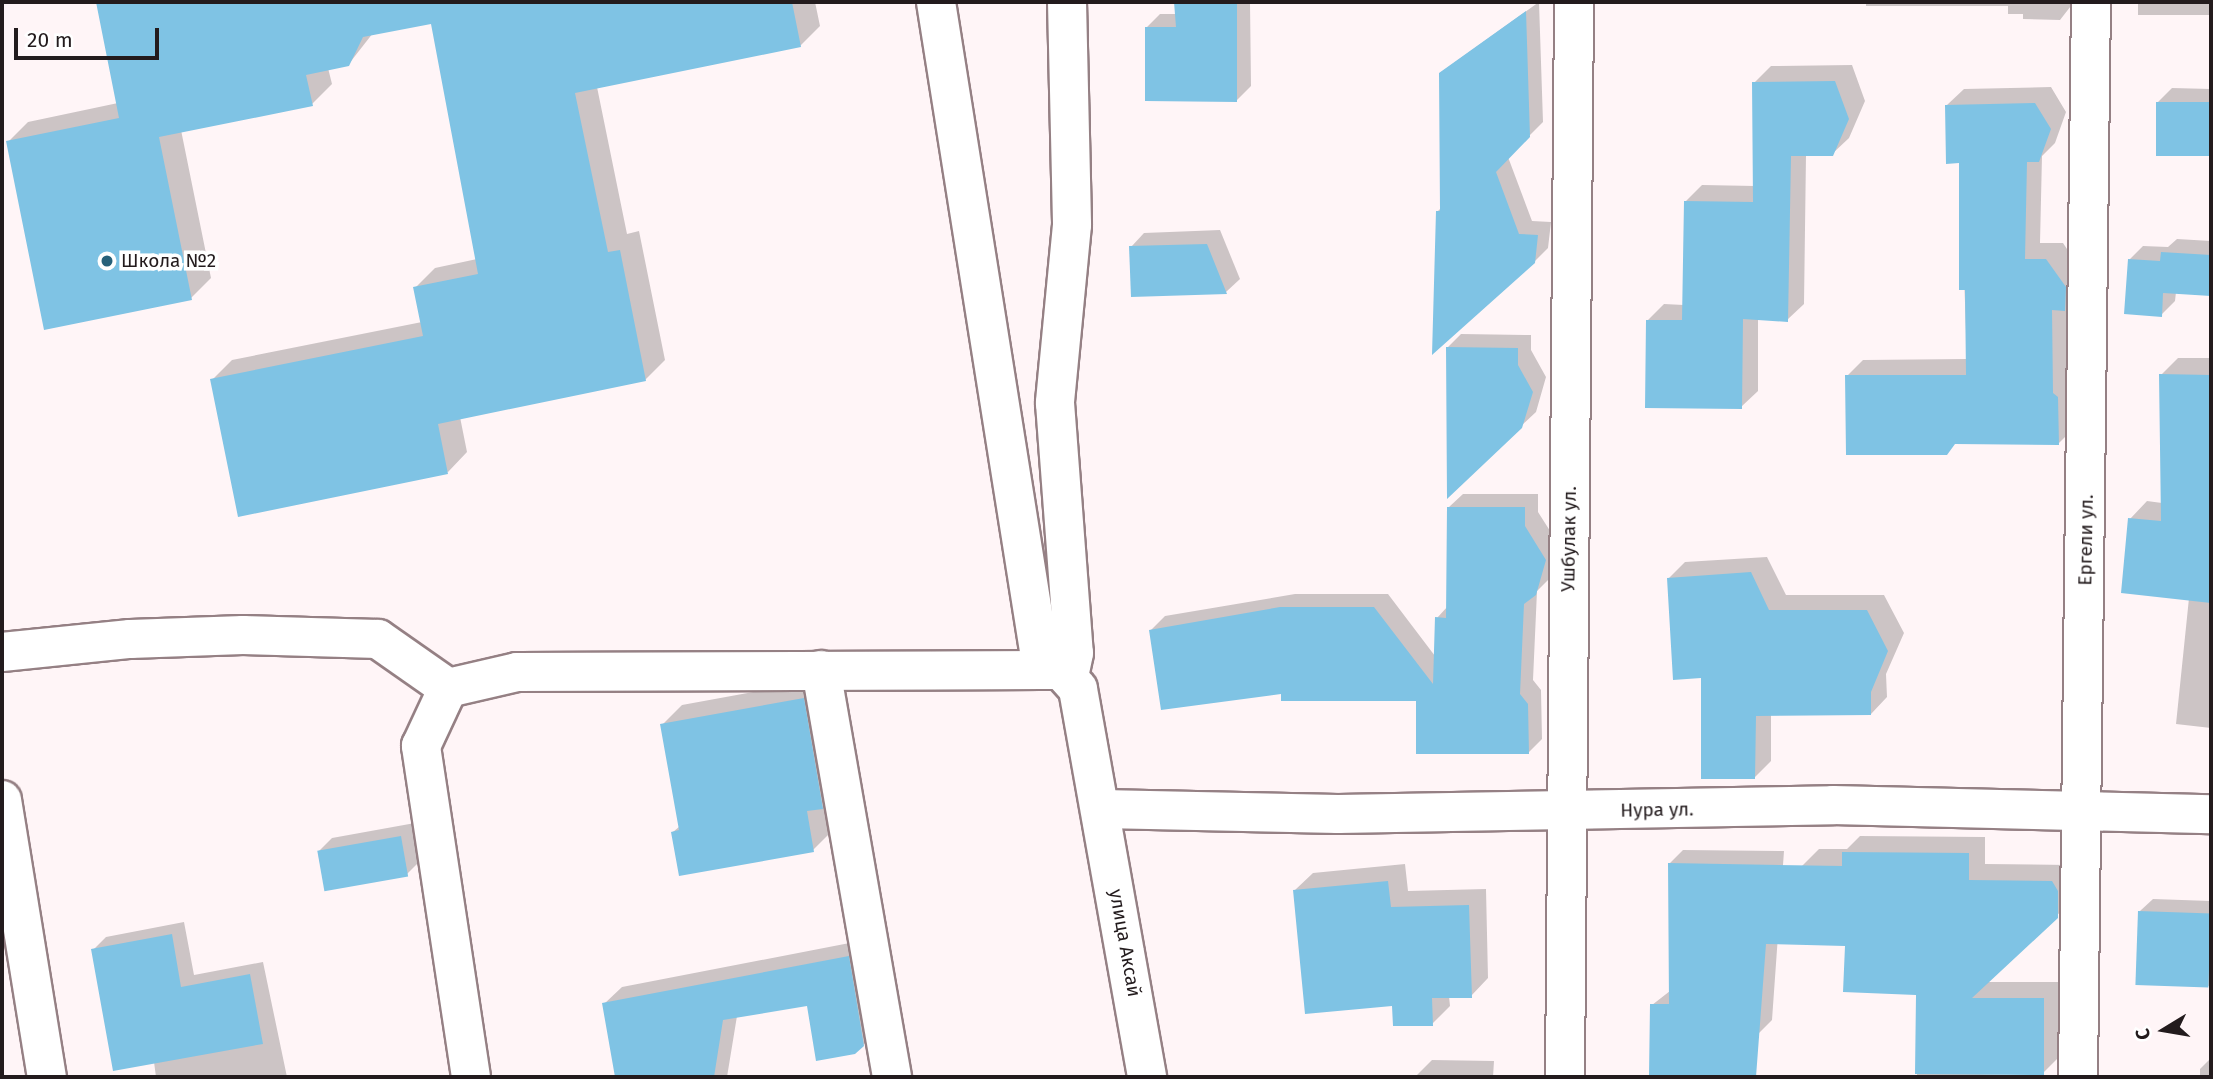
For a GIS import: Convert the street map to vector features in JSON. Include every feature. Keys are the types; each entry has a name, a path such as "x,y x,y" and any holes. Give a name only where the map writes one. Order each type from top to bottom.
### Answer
{"street":[{"name":"улица Аксай","path":"936,2 1056,673 1078,689 1102,809 1147,1077"},
{"path":"2,652 130,639 243,635 378,639 448,688 517,672 821,670 1056,673 1074,653 1055,403 1072,225 1067,2"},
{"name":"Ушбулак ул.","path":"1565,1077 1574,2"},
{"name":"Ергели ул.","path":"2078,1077 2091,2"},
{"path":"821,670 892,1077"},
{"path":"448,688 421,746 471,1077"},
{"path":"2,800 47,1077"},
{"name":"Нура ул.","path":"1102,809 1567,813 1833,805 2211,814"}],"building":[{"name":"Школа №2","path":"96,2 792,2 801,47 575,93 608,252 620,250 646,381 438,424 448,474 238,517 210,379 423,336 413,287 478,274 431,24 363,37 349,66 306,75 313,106 159,137 192,300 44,330 6,141 119,118"},
{"path":"1174,2 1237,2 1237,102 1145,101 1145,27 1176,27"},
{"path":"1526,11 1530,137 1496,172 1519,234 1538,235 1535,263 1432,355 1436,211 1440,211 1439,73"},
{"path":"1835,81 1849,119 1833,156 1791,156 1788,322 1743,319 1742,409 1645,408 1646,320 1682,320 1684,201 1753,202 1752,82"},
{"path":"2156,102 2211,102 2211,156 2156,156"},
{"path":"2035,103 2051,129 2039,162 2027,162 2025,259 2046,259 2066,287 2065,311 2052,310 2053,393 2058,397 2059,445 1955,444 1947,455 1846,455 1845,375 1966,375 1965,290 1959,290 1959,163 1946,164 1945,105"},
{"path":"1207,244 1227,294 1131,297 1129,246"},
{"path":"2161,252 2211,255 2211,296 2163,293 2162,317 2124,314 2128,259 2160,261"},
{"path":"1446,347 1518,348 1518,365 1533,392 1522,428 1447,499"},
{"path":"2159,374 2211,375 2211,603 2121,593 2128,518 2161,521"},
{"path":"1447,507 1525,507 1525,526 1546,560 1536,595 1524,604 1520,694 1528,704 1529,754 1416,754 1416,701 1281,701 1281,694 1161,710 1149,630 1280,607 1374,607 1433,684 1435,617 1446,618"},
{"path":"1751,572 1769,610 1867,610 1888,651 1871,692 1871,715 1756,716 1755,779 1701,779 1701,678 1673,680 1667,578"},
{"path":"804,698 823,809 807,811 814,852 679,876 671,832 679,830 660,724"},
{"path":"401,836 408,876 324,891 317,851"},
{"path":"1842,852 1969,853 1969,880 2052,881 2058,891 2058,918 1972,998 2044,998 2044,1075 1915,1074 1916,995 1843,992 1845,946 1766,944 1756,1077 1649,1077 1650,1004 1669,1004 1668,863 1842,866"},
{"path":"1388,881 1391,907 1469,905 1472,998 1432,998 1433,1026 1393,1026 1392,1006 1305,1014 1293,890"},
{"path":"2138,911 2211,914 2208,988 2135,985"},
{"path":"172,934 181,987 250,974 263,1044 113,1071 91,949"},
{"path":"849,956 864,1046 855,1054 816,1061 807,1006 723,1020 714,1077 615,1077 602,1003"}],"place":[{"name":"Школа №2","path":"107,261"}]}
